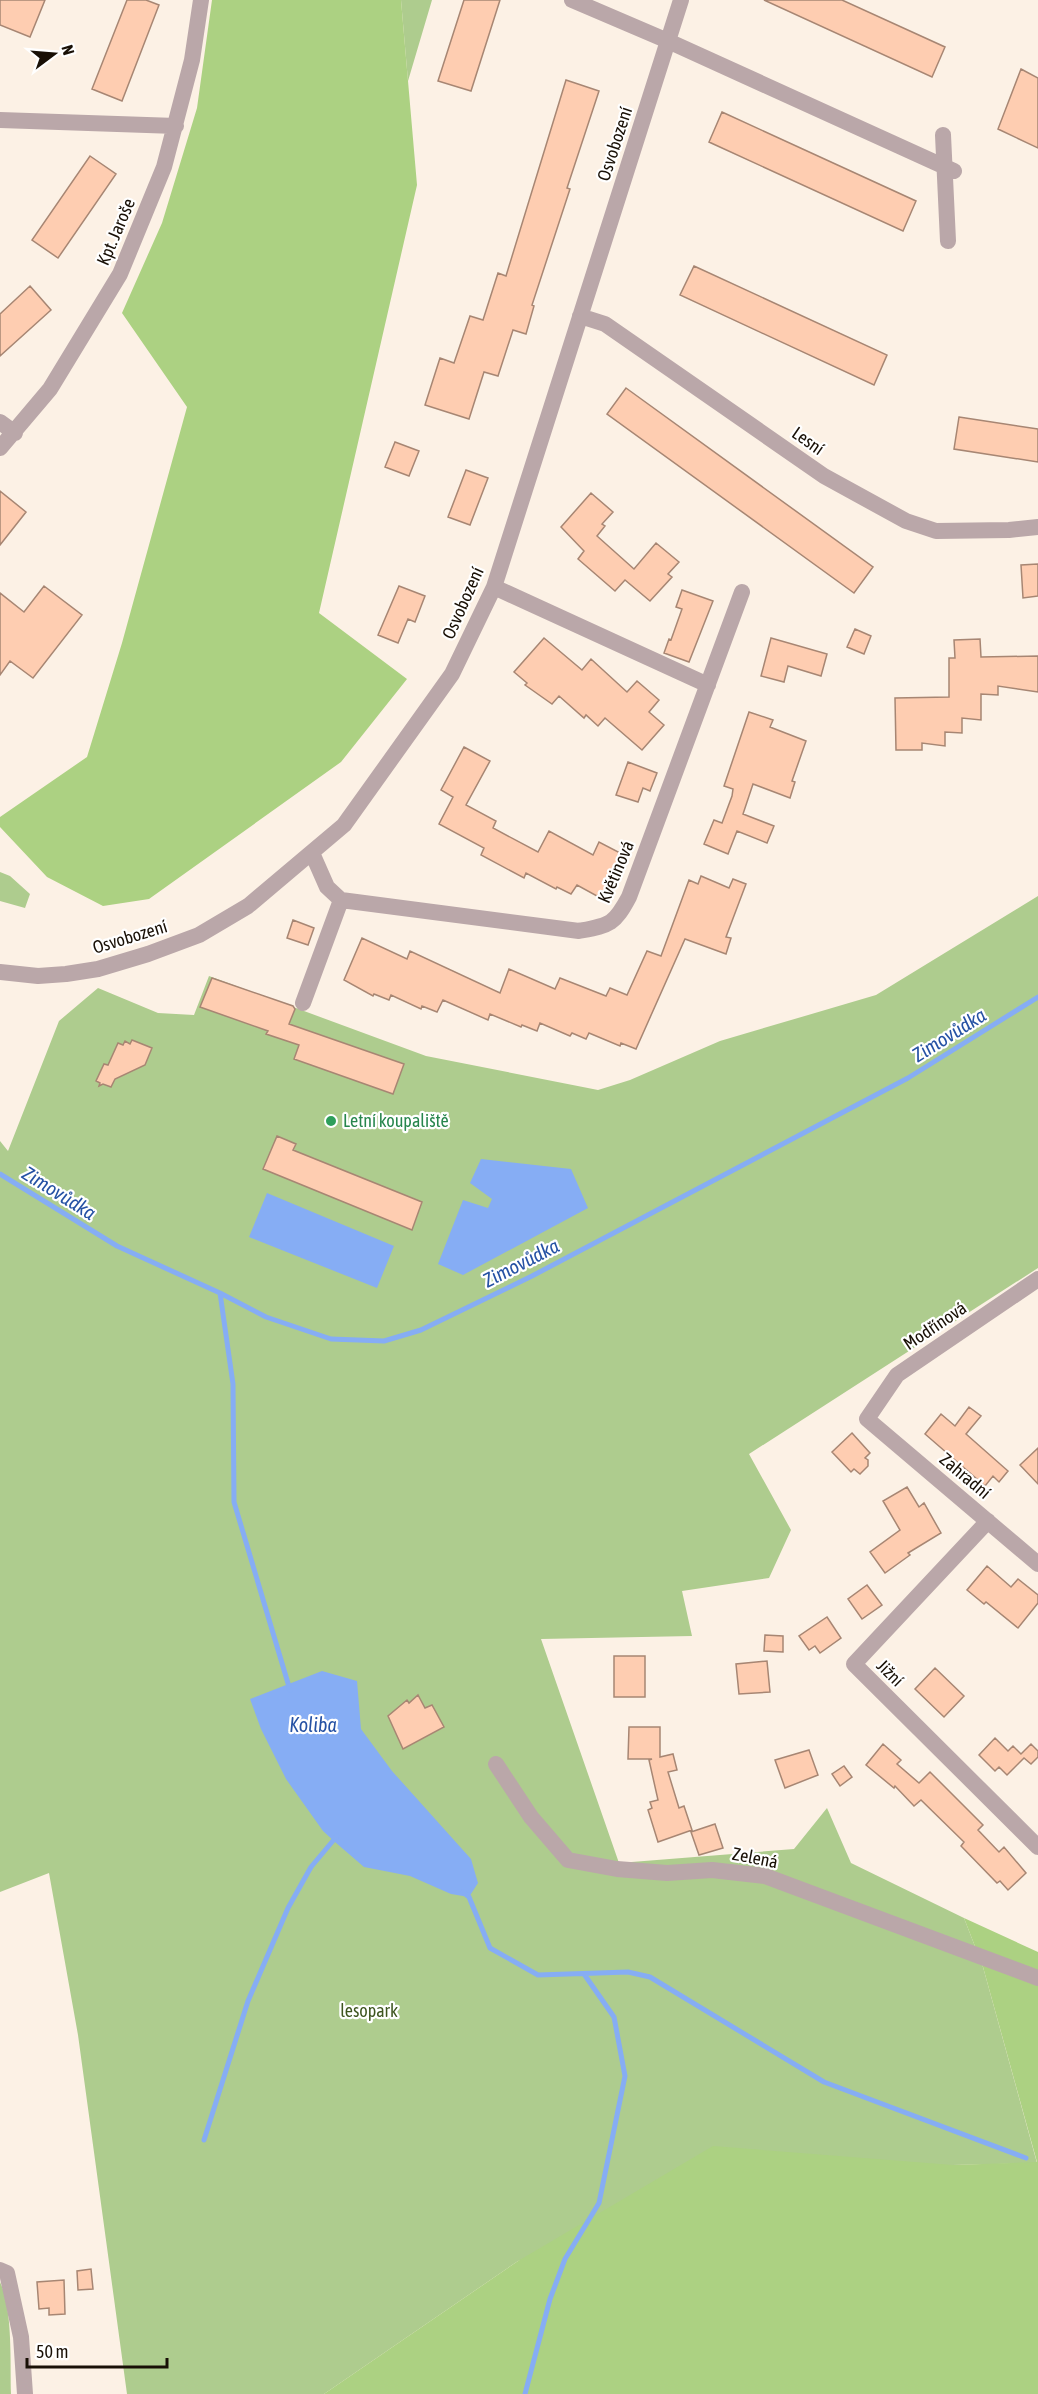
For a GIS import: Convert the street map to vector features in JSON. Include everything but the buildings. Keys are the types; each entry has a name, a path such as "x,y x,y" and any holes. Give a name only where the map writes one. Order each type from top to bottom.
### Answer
{"street":[{"name":"Kpt. Jaroše","path":"0,448 50,389 120,274 164,167 192,60 201,0"},
{"path":"572,0 668,41 949,169"},
{"name":"Osvobození","path":"0,972 38,976 98,969 199,935 248,906 344,825 452,674 494,587 681,0"},
{"path":"0,120 176,126"},
{"path":"942,135 949,169 948,241"},
{"name":"Lesní","path":"580,316 605,324 824,476 906,521 936,531 1009,530 1038,527"},
{"path":"0,422 15,433"},
{"path":"494,587 708,685"},
{"name":"Květinová","path":"341,900 579,931 603,926 618,918 629,897 741,592"},
{"path":"303,1003 341,900 327,887 312,853"},
{"name":"Modřínová","path":"867,1419 897,1375 1038,1279"},
{"name":"Zahradní","path":"867,1419 1038,1564"},
{"name":"Jižní","path":"988,1521 854,1664 1038,1847"},
{"name":"Zelená","path":"496,1764 531,1817 568,1860 627,1870 667,1873 712,1870 765,1876 1038,1978"},
{"path":"0,2270 7,2273 21,2337 24,2394"}],"green space":[{"path":"212,0 401,0 417,185 319,613 407,679 341,762 149,899 103,906 47,877 0,827 0,817 87,757 122,643 187,407 122,313 162,223 197,108"},
{"path":"401,0 432,0 408,81"},
{"path":"0,872 10,876 30,894 25,908 0,901"},
{"name":"lesopark","path":"1038,896 1038,1268 749,1454 791,1530 769,1578 682,1591 692,1636 541,1639 619,1863 794,1849 827,1808 851,1863 964,1918 983,1967 1037,2163 953,2165 518,2261 324,2394 127,2394 78,2035 49,1873 0,1892 0,1141 8,1151 59,1021 98,988 158,1013 194,1015 209,976 426,1056 598,1090 630,1080 720,1041 876,995"},
{"path":"964,1918 1038,1952 1038,2394 324,2394 518,2261 713,2146 953,2165 1037,2162 983,1967"},
{"path":"0,2282 9,2321 11,2394 0,2394"}],"water":[{"path":"481,1159 571,1169 588,1208 463,1275 438,1264 463,1200 488,1208 492,1199 470,1183"},
{"path":"267,1193 394,1246 377,1288 249,1237"},
{"name":"Koliba","path":"322,1671 357,1681 361,1729 392,1771 471,1859 478,1883 469,1897 451,1894 410,1876 364,1867 323,1831 286,1779 261,1729 250,1699"}],"waterway":[{"name":"Zimovůdka","path":"0,1174 117,1246 220,1293 266,1317 331,1339 384,1341 421,1330 532,1276 908,1078 1038,997"},
{"path":"220,1293 233,1384 234,1502 290,1690"},
{"path":"204,2140 248,2001 288,1908 311,1867 337,1836"},
{"path":"463,1892 469,1897 490,1948 538,1975 628,1972 650,1977 824,2082 1026,2158"},
{"path":"525,2394 550,2299 565,2259 599,2203 625,2076 614,2017 584,1974"}],"place":[{"name":"Letní koupaliště","path":"331,1121"}]}
